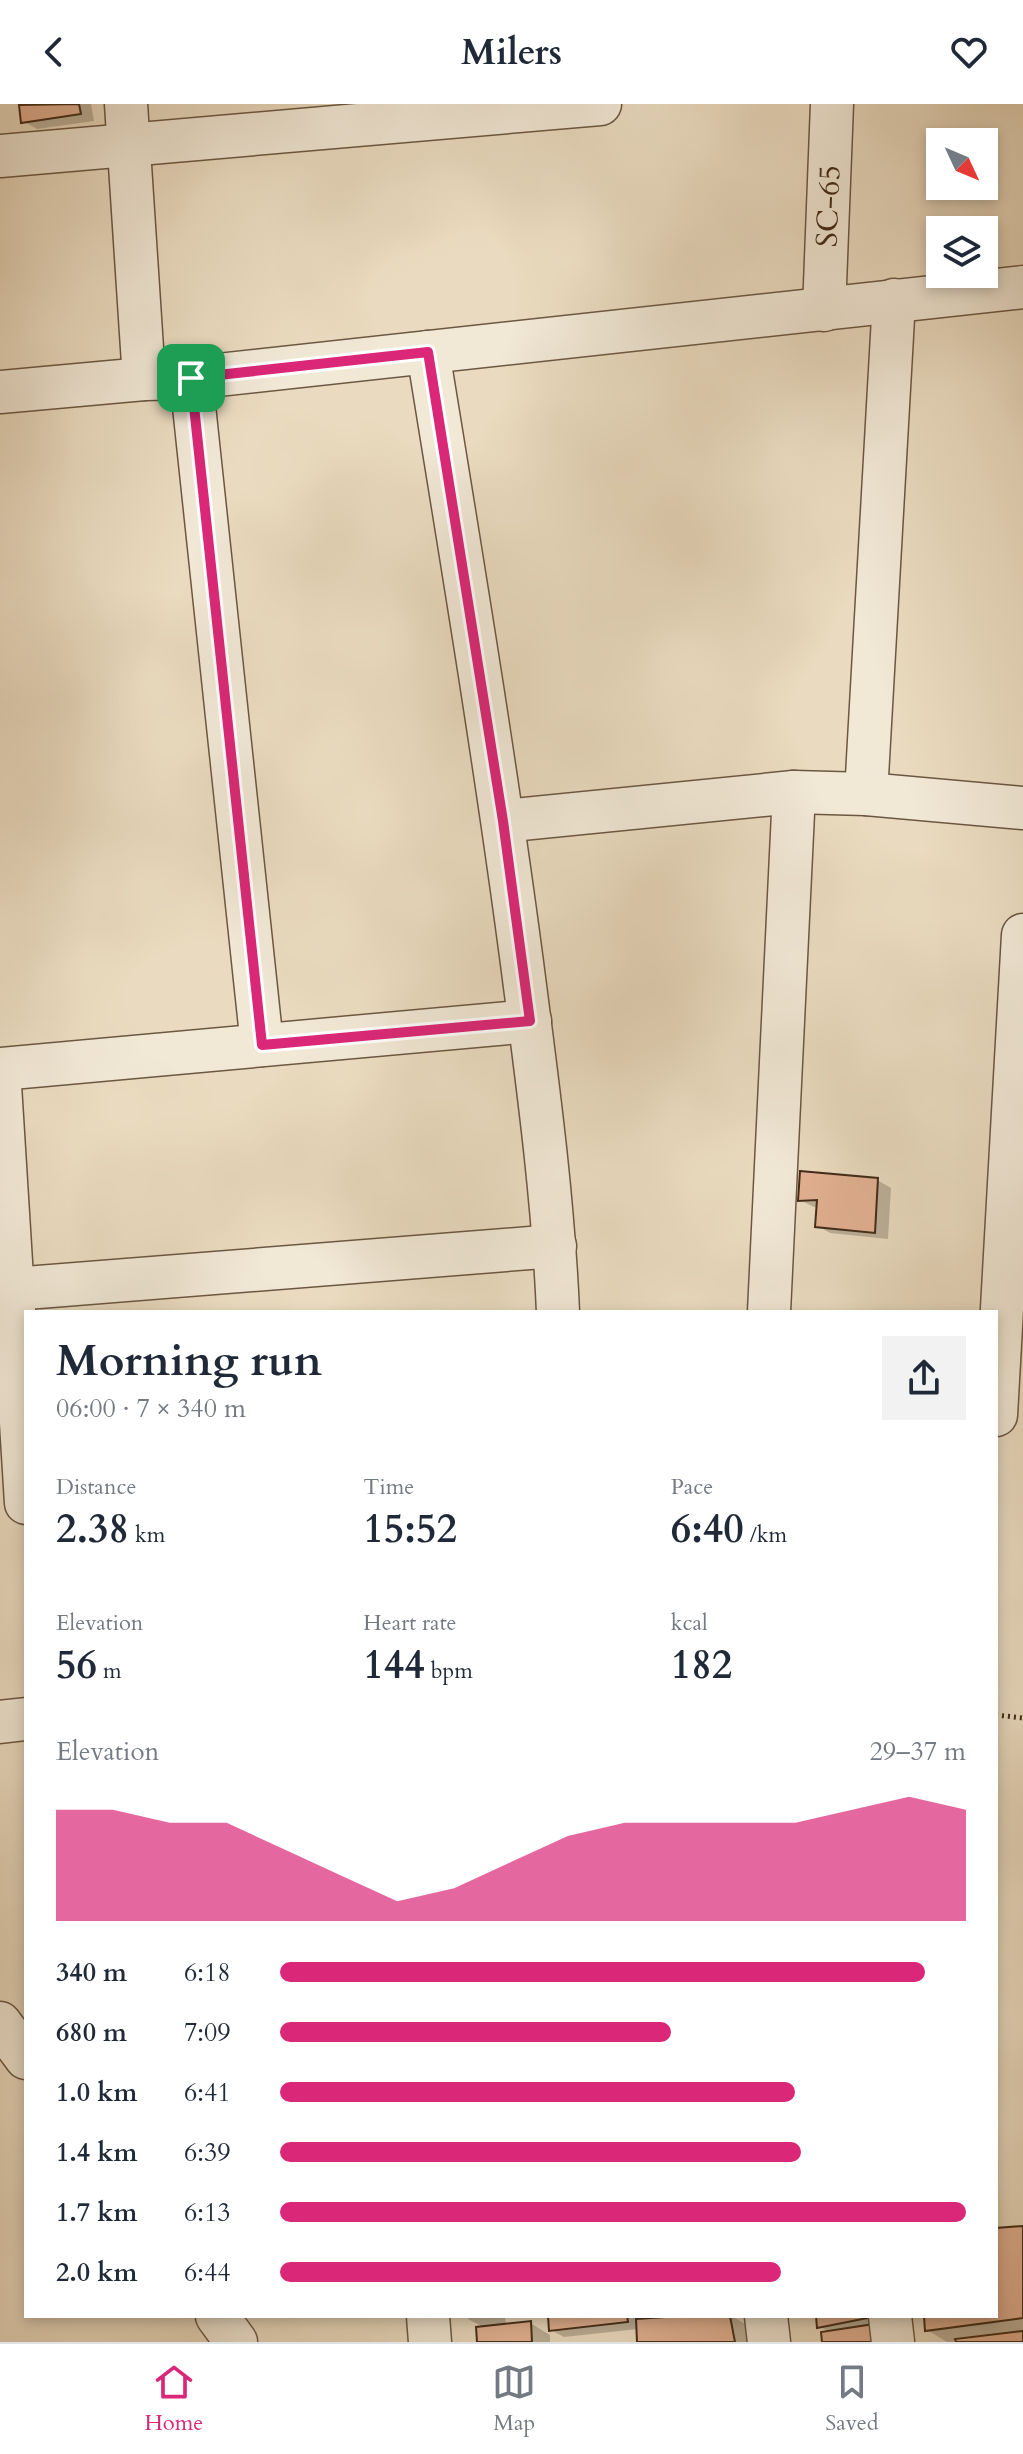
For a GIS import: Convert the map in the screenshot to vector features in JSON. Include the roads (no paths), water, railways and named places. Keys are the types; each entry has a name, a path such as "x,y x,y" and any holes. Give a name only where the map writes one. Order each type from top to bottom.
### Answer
{"street":[{"path":"126,104 144,379"},
{"path":"0,156 130,146 343,115 591,104"},
{"name":"SC-65","path":"824,310 832,104"},
{"path":"0,392 144,379 191,378 1023,287"},
{"path":"866,794 894,300"},
{"path":"428,352 503,821 530,1021 555,1246 558,1310"},
{"path":"191,378 262,1045"},
{"path":"769,1310 794,792"},
{"path":"503,821 794,792 866,794 1023,808"},
{"path":"998,1336 1023,935"},
{"path":"0,1069 530,1021"},
{"path":"0,1085 9,1311 24,1480"},
{"path":"9,1311 555,1246"},
{"path":"0,1722 24,1719"},
{"path":"0,2023 24,2055"},
{"path":"218,2318 236,2342"},
{"path":"428,2318 430,2342"},
{"path":"766,2318 769,2342"},
{"path":"890,2318 893,2342"}]}
